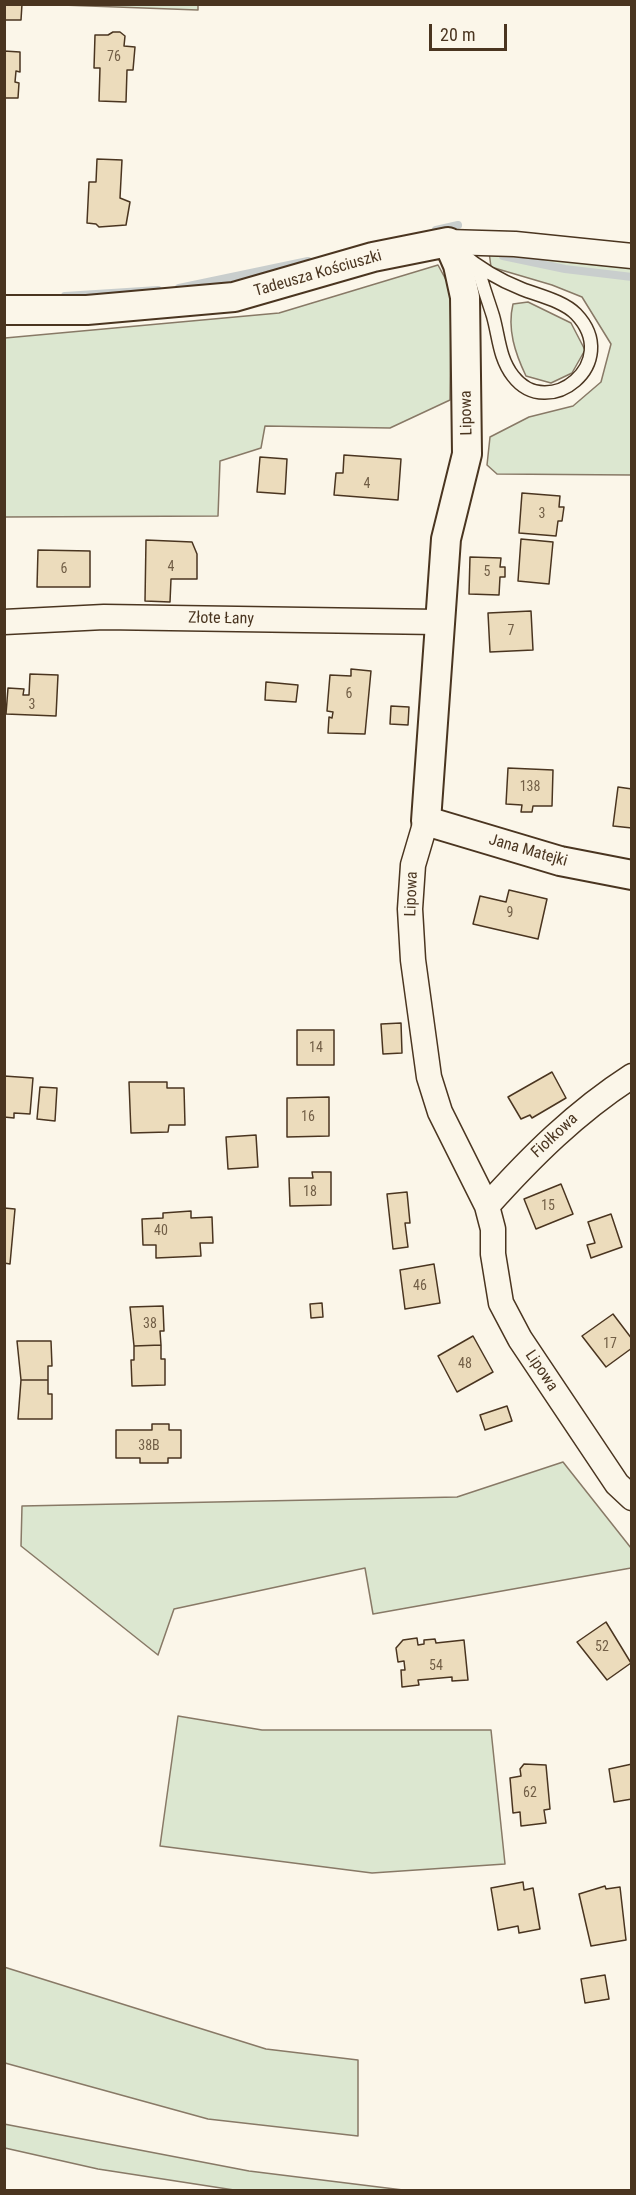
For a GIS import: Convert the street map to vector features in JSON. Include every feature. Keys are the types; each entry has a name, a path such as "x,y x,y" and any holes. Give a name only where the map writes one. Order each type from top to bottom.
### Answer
{"street":[{"name":"Tadeusza Kościuszki","path":"4,310 87,310 234,297 373,257 448,242 515,244 632,256"},
{"name":"Lipowa","path":"448,242 458,265 465,297 468,437 467,454 446,540 438,622 426,821 413,865 410,909 413,960 429,1077 440,1112 487,1206 493,1228 501,1303 520,1339 617,1484 632,1498"},
{"name":"Złote Łany","path":"4,622 104,617 438,622"},
{"name":"Jana Matejki","path":"426,821 560,861 632,875"},
{"name":"Fiołkowa","path":"487,1206 524,1165 583,1110 632,1076"}],"lane":[{"path":"448,242 478,268 520,288 562,304 578,316 591,338 592,349 585,371 572,383 558,391 543,393 525,388 513,377 502,358 494,318 478,268"}],"green space":[{"path":"198,4 198,10 62,5"},
{"path":"489,252 631,263 631,475 497,474 487,465 490,437 529,417 573,406 601,382 611,344 582,297 552,285 491,267"},
{"path":"438,265 451,289 450,400 390,428 265,426 261,448 220,461 218,516 5,517 5,338 279,313"},
{"path":"528,302 571,323 585,350 572,373 551,383 526,376 515,350 511,323 513,304"},
{"path":"563,1462 631,1548 631,1568 373,1614 365,1568 174,1609 158,1655 21,1546 22,1506 457,1497"},
{"path":"178,1716 262,1730 491,1730 505,1864 372,1873 160,1846"},
{"path":"4,1967 266,2049 358,2060 358,2136 208,2119 5,2063"},
{"path":"4,2124 249,2171 403,2190 234,2190 98,2169 5,2148"}],"building":[{"path":"4,4 22,4 21,20 4,20"},
{"path":"120,32 125,36 124,46 135,47 133,70 127,70 126,102 99,101 100,68 94,68 95,35 108,35"},
{"path":"4,51 20,52 20,72 16,71 15,82 19,83 18,98 4,98"},
{"path":"97,159 122,160 120,198 130,202 126,225 99,227 96,224 87,223 89,182 96,182"},
{"path":"344,455 401,459 398,500 334,495 336,473 343,473"},
{"path":"260,457 287,459 285,494 257,492"},
{"path":"522,493 560,496 559,507 564,507 562,521 558,521 556,536 519,533"},
{"path":"521,539 553,542 549,584 518,581"},
{"path":"146,540 192,542 197,554 197,579 171,579 170,602 145,601"},
{"path":"38,550 90,551 90,587 37,587"},
{"path":"470,557 501,558 500,567 505,567 505,577 500,577 499,595 469,594"},
{"path":"531,611 533,650 490,652 488,613"},
{"path":"351,669 371,671 365,734 328,733 329,717 332,718 333,712 327,711 330,675 351,676"},
{"path":"30,674 58,675 56,716 6,714 8,688 24,689 23,695 29,695"},
{"path":"266,682 298,685 296,702 265,700"},
{"path":"391,706 409,707 408,725 390,724"},
{"path":"508,768 553,770 552,806 533,806 532,812 521,812 522,805 506,804"},
{"path":"618,787 632,789 632,828 613,826"},
{"path":"509,890 547,899 538,939 473,924 480,896 506,902"},
{"path":"401,1023 402,1053 383,1054 381,1024"},
{"path":"297,1030 334,1030 334,1065 297,1065"},
{"path":"552,1072 566,1098 532,1118 530,1115 521,1119 508,1097"},
{"path":"4,1076 33,1078 30,1114 14,1113 14,1118 4,1117"},
{"path":"129,1082 167,1082 167,1088 184,1088 185,1125 169,1125 168,1132 131,1133"},
{"path":"40,1087 57,1088 55,1121 37,1119"},
{"path":"329,1097 329,1136 287,1137 287,1098"},
{"path":"256,1135 258,1167 228,1169 226,1137"},
{"path":"312,1172 331,1172 331,1205 290,1206 289,1178 313,1178"},
{"path":"561,1184 573,1214 536,1229 524,1199"},
{"path":"407,1192 410,1223 405,1223 408,1247 393,1249 387,1194"},
{"path":"4,1208 15,1209 10,1264 4,1263"},
{"path":"191,1211 191,1218 212,1217 213,1243 200,1243 201,1256 156,1258 156,1245 143,1245 142,1219 163,1218 163,1213"},
{"path":"611,1214 622,1247 591,1258 587,1245 595,1243 588,1222"},
{"path":"434,1264 440,1303 405,1309 400,1270"},
{"path":"322,1303 323,1317 311,1318 310,1304"},
{"path":"163,1306 164,1331 160,1331 161,1345 134,1346 130,1307"},
{"path":"613,1314 632,1339 632,1348 606,1367 582,1336"},
{"path":"473,1336 493,1372 457,1392 438,1356"},
{"path":"17,1341 51,1341 52,1366 48,1366 48,1380 21,1380"},
{"path":"161,1345 161,1359 165,1359 165,1385 132,1386 131,1360 134,1360 134,1346"},
{"path":"21,1380 48,1380 48,1394 52,1394 52,1419 18,1419"},
{"path":"507,1406 512,1421 485,1430 480,1415"},
{"path":"152,1424 169,1424 169,1430 181,1430 181,1458 168,1458 168,1463 140,1463 140,1458 116,1458 116,1430 152,1430"},
{"path":"606,1622 631,1663 607,1680 577,1642"},
{"path":"417,1638 418,1645 424,1644 424,1640 435,1639 436,1643 464,1640 468,1680 452,1681 452,1677 418,1680 419,1685 402,1687 401,1670 405,1670 404,1661 398,1662 396,1648 403,1640"},
{"path":"524,1764 546,1765 550,1809 544,1810 546,1823 521,1826 520,1812 513,1813 510,1778 521,1776 520,1769"},
{"path":"632,1764 632,1799 614,1802 609,1769"},
{"path":"523,1882 524,1890 533,1888 540,1929 519,1933 518,1926 498,1930 491,1888"},
{"path":"605,1886 606,1889 620,1887 626,1940 591,1946 579,1894"},
{"path":"605,1975 609,1999 585,2003 581,1979"}],"waterway":[{"path":"436,230 458,225"},
{"path":"503,256 565,269 632,277"},
{"path":"179,288 308,261"},
{"path":"65,296 158,290"}]}
